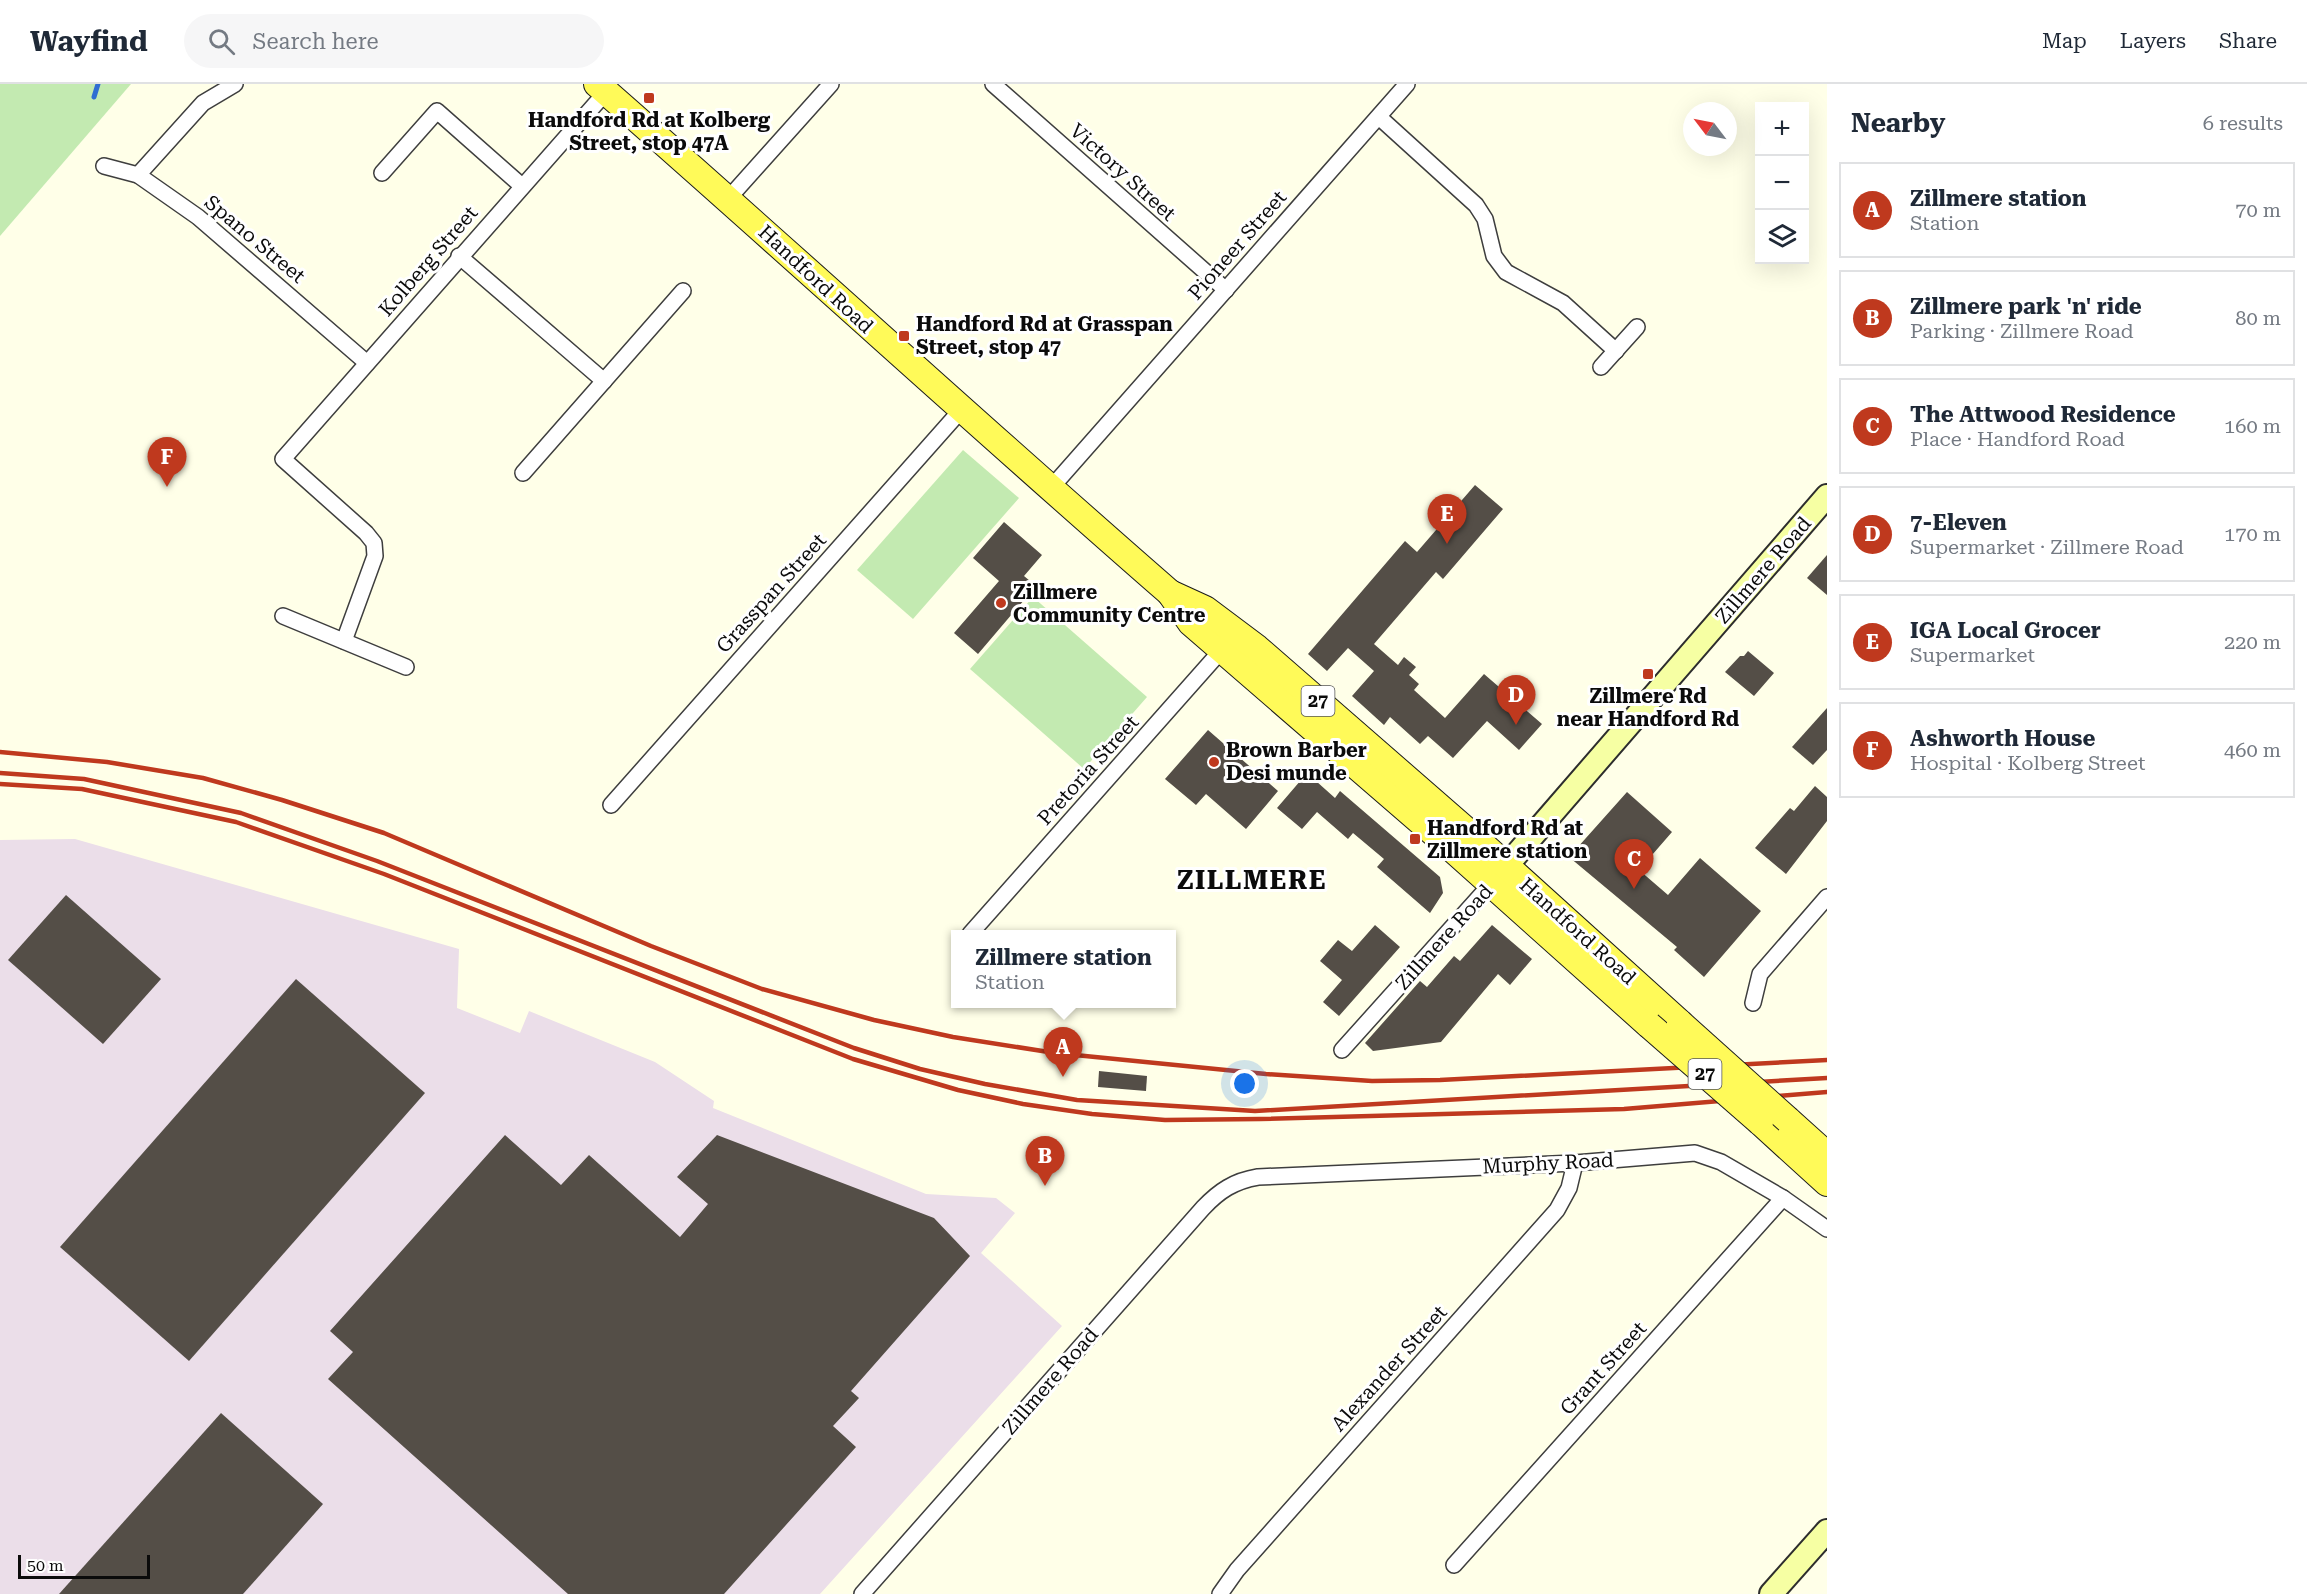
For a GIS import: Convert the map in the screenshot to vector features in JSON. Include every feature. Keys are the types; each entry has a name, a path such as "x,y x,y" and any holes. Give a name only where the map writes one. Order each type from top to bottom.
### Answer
{"main road":[{"name":"Handford Road","path":"602,88 728,199 851,313 1170,593 1191,623 1229,641 1499,875 1680,1023 1827,1155"},
{"name":"Zillmere Road","path":"1499,875 1827,496"},
{"name":"Handford Road","path":"1499,875 1649,1025 1827,1183"},
{"path":"1771,1594 1827,1531"}],"street":[{"path":"138,175 203,103 235,84"},
{"path":"728,199 831,84"},
{"name":"Victory Street","path":"993,84 1226,290"},
{"name":"Pioneer Street","path":"1051,488 1379,117 1403,85"},
{"name":"Kolberg Street","path":"344,641 375,556 374,543 366,533 283,459 522,186 602,88"},
{"path":"382,173 437,111 522,186"},
{"path":"1379,117 1476,205 1485,219 1494,256 1506,272 1563,303 1616,351"},
{"name":"Spano Street","path":"104,166 138,175 198,217 367,363"},
{"path":"459,256 604,381"},
{"path":"523,473 683,291"},
{"path":"1601,367 1637,327"},
{"name":"Grasspan Street","path":"611,805 962,409"},
{"path":"283,616 406,667"},
{"name":"Pretoria Street","path":"974,930 1229,641"},
{"name":"Zillmere Road","path":"1342,1050 1499,875"},
{"path":"1753,1003 1760,974 1827,897"},
{"name":"Murphy Road","path":"1247,1179 1575,1163 1695,1153 1721,1162 1783,1198 1827,1229"},
{"name":"Alexander Street","path":"1220,1594 1237,1570 1557,1210 1569,1188 1575,1163"},
{"name":"Zillmere Road","path":"861,1594 1203,1208 1227,1186 1247,1179"},
{"name":"Grant Street","path":"1454,1565 1783,1198"}],"shaded area":[{"path":"75,839 459,949 457,1008 520,1033 529,1011 655,1062 714,1101 713,1108 926,1194 996,1198 1015,1213 981,1253 1062,1326 820,1594 0,1594 0,840"}],"green space":[{"path":"0,84 131,84 0,236"},
{"path":"963,450 1019,498 913,619 857,570"},
{"path":"1033,597 1147,697 1084,769 970,669"}],"building":[{"path":"1475,485 1503,509 1443,579 1436,572 1374,644 1398,665 1404,657 1416,667 1409,675 1419,684 1414,690 1445,718 1484,674 1542,724 1519,750 1487,721 1453,758 1428,736 1420,744 1390,717 1384,725 1352,696 1374,671 1348,648 1327,671 1308,654 1405,541 1417,552"},
{"name":"Zillmere Community Centre","path":"1004,522 1042,555 1024,576 1036,586 978,654 954,633 999,581 973,558"},
{"path":"1827,555 1827,595 1807,578"},
{"path":"1748,651 1774,673 1754,696 1725,672"},
{"path":"1827,708 1827,750 1813,765 1792,747"},
{"path":"1208,730 1278,791 1246,829 1206,794 1196,805 1165,779"},
{"path":"1307,773 1335,798 1340,791 1440,877 1443,893 1430,913 1377,867 1384,859 1353,833 1348,839 1317,812 1302,829 1277,808"},
{"path":"1815,786 1827,797 1827,821 1786,874 1755,848 1790,808 1794,811"},
{"path":"1627,792 1672,832 1639,870 1668,895 1700,858 1761,911 1704,977 1674,950 1677,947 1569,857"},
{"path":"66,895 161,979 103,1044 8,960"},
{"path":"1375,925 1400,947 1339,1016 1323,1002 1342,980 1320,961 1338,940 1352,951"},
{"path":"1492,925 1532,959 1510,985 1498,974 1441,1042 1373,1051 1365,1043 1420,981 1427,987 1454,956 1460,961"},
{"path":"296,979 425,1093 189,1361 60,1247"},
{"path":"1099,1071 1147,1076 1146,1091 1098,1087"},
{"path":"505,1135 561,1185 589,1155 680,1237 708,1204 677,1177 717,1135 934,1218 970,1256 851,1391 859,1398 833,1426 856,1447 724,1594 568,1594 328,1379 353,1352 330,1331"},
{"path":"221,1413 323,1504 243,1594 59,1594"}],"waterway":[{"path":"94,97 98,84"}],"railway":[{"path":"0,752 107,762 203,778 282,800 384,833 651,946 762,989 874,1020 953,1037 1055,1053 1266,1074 1372,1081 1440,1080 1827,1060"},
{"path":"0,773 84,779 241,813 377,861 854,1048 920,1069 985,1084 1077,1100 1255,1111 1827,1078"},
{"path":"0,784 82,789 236,822 384,874 853,1059 958,1090 1023,1104 1092,1114 1165,1120 1260,1119 1624,1109 1827,1092"}],"place":[{"name":"Handford Rd at Kolberg Street, stop 47A","path":"649,98"},
{"name":"Handford Rd at Grasspan Street, stop 47","path":"904,336"},
{"name":"Ashworth House","path":"167,487"},
{"name":"IGA Local Grocer","path":"1447,544"},
{"name":"Zillmere Community Centre","path":"1001,603"},
{"name":"Zillmere Rd near Handford Rd","path":"1648,674"},
{"name":"7-Eleven","path":"1516,725"},
{"name":"Brown Barber Desi munde","path":"1214,762"},
{"name":"Handford Rd at Zillmere station","path":"1415,839"},
{"name":"The Attwood Residence","path":"1634,889"},
{"name":"Zillmere station","path":"1063,1077"},
{"name":"Zillmere park 'n' ride","path":"1045,1186"}],"district":[{"name":"ZILLMERE","path":"1252,880"}]}
